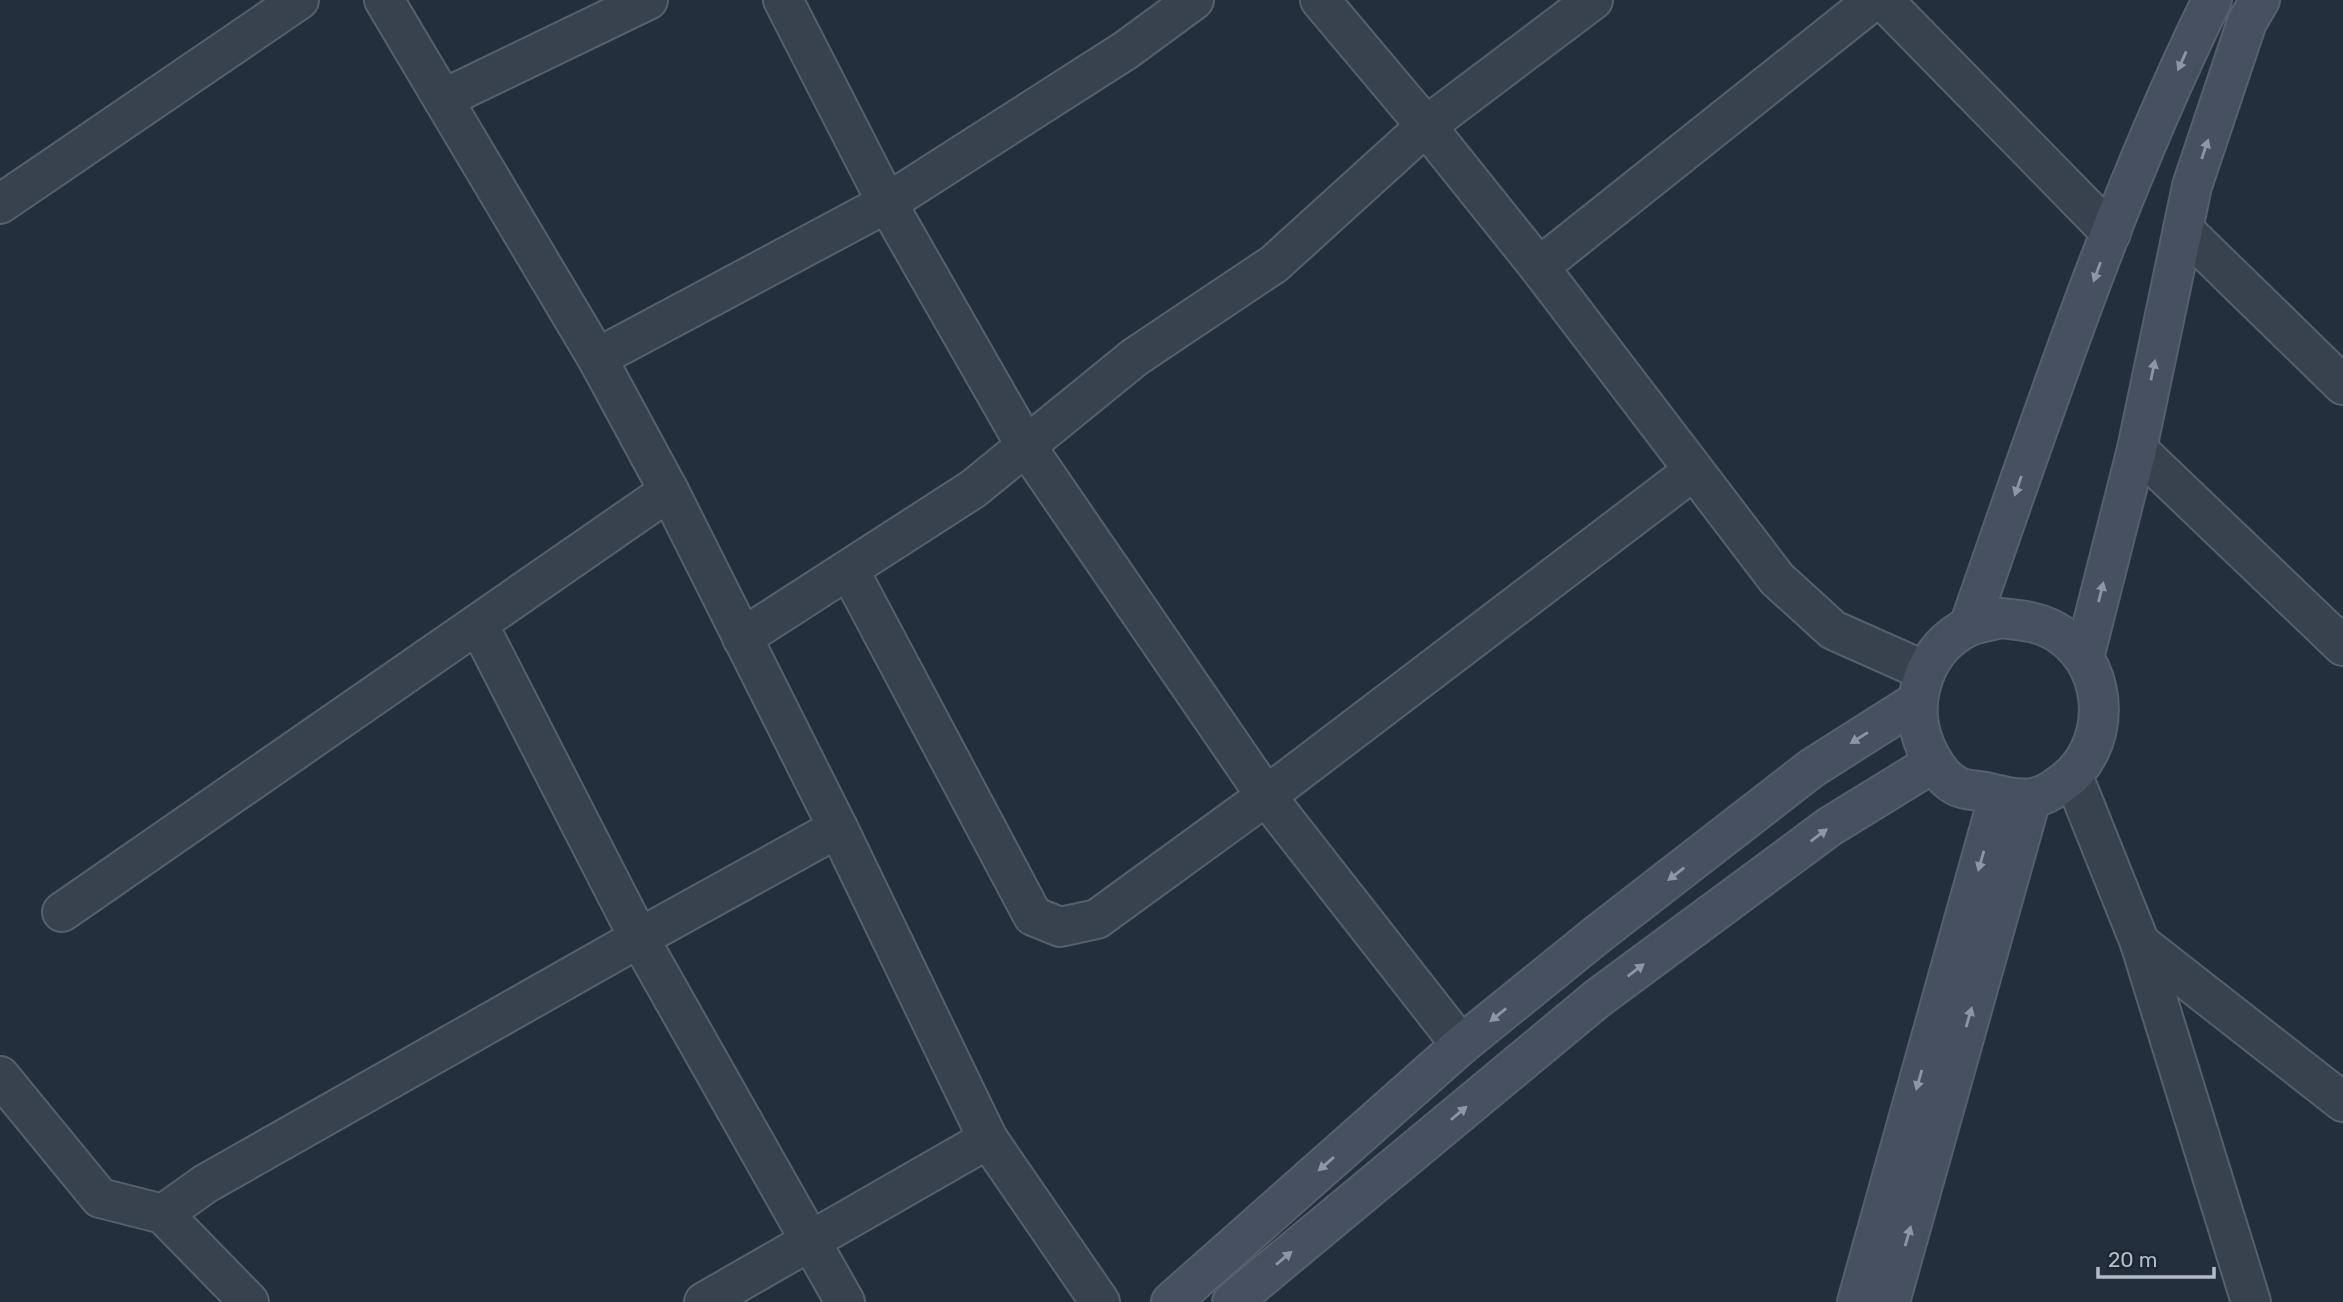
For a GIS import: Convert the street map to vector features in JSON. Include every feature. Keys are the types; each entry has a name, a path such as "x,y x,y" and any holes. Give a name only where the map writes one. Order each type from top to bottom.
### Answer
{"main road":[{"path":"1969,626 2111,233 2157,119 2212,0"},
{"path":"2084,658 2137,449 2192,186 2247,22 2260,0"},
{"path":"1171,1302 1461,1045 1587,943 1920,686 1943,645 1969,626 2000,618 2032,621 2062,635 2084,658 2098,687 2100,719 2092,750 2073,776 2047,794 2015,797 1955,786 1933,763 1919,733 1920,686"},
{"path":"1231,1302 1598,998 1829,827 1933,763"},
{"path":"1857,1302 2015,797"},
{"path":"1889,1302 2015,797"}],"street":[{"path":"0,204 299,0"},
{"path":"384,0 597,358 669,491 838,828 988,1139 1100,1302"},
{"path":"443,99 648,0"},
{"path":"783,0 887,204 1026,446 1266,796 1461,1045"},
{"path":"597,358 887,204 1126,50 1194,0"},
{"path":"1320,0 1539,267 1777,579 1833,630 1920,686"},
{"path":"742,638 973,489 1135,358 1274,264 1426,126 1593,0"},
{"path":"1539,267 1874,0"},
{"path":"1883,0 2111,233"},
{"path":"2183,229 2343,385"},
{"path":"2137,449 2343,646"},
{"path":"849,570 1033,916 1060,927 1097,919 1266,796 1693,471"},
{"path":"62,912 669,491"},
{"path":"478,624 639,938 845,1302"},
{"path":"2073,776 2140,943 2250,1302"},
{"path":"163,1214 205,1184 838,828"},
{"path":"2140,943 2343,1102"},
{"path":"0,1076 100,1198 163,1214 249,1302"},
{"path":"704,1302 988,1139"}]}
